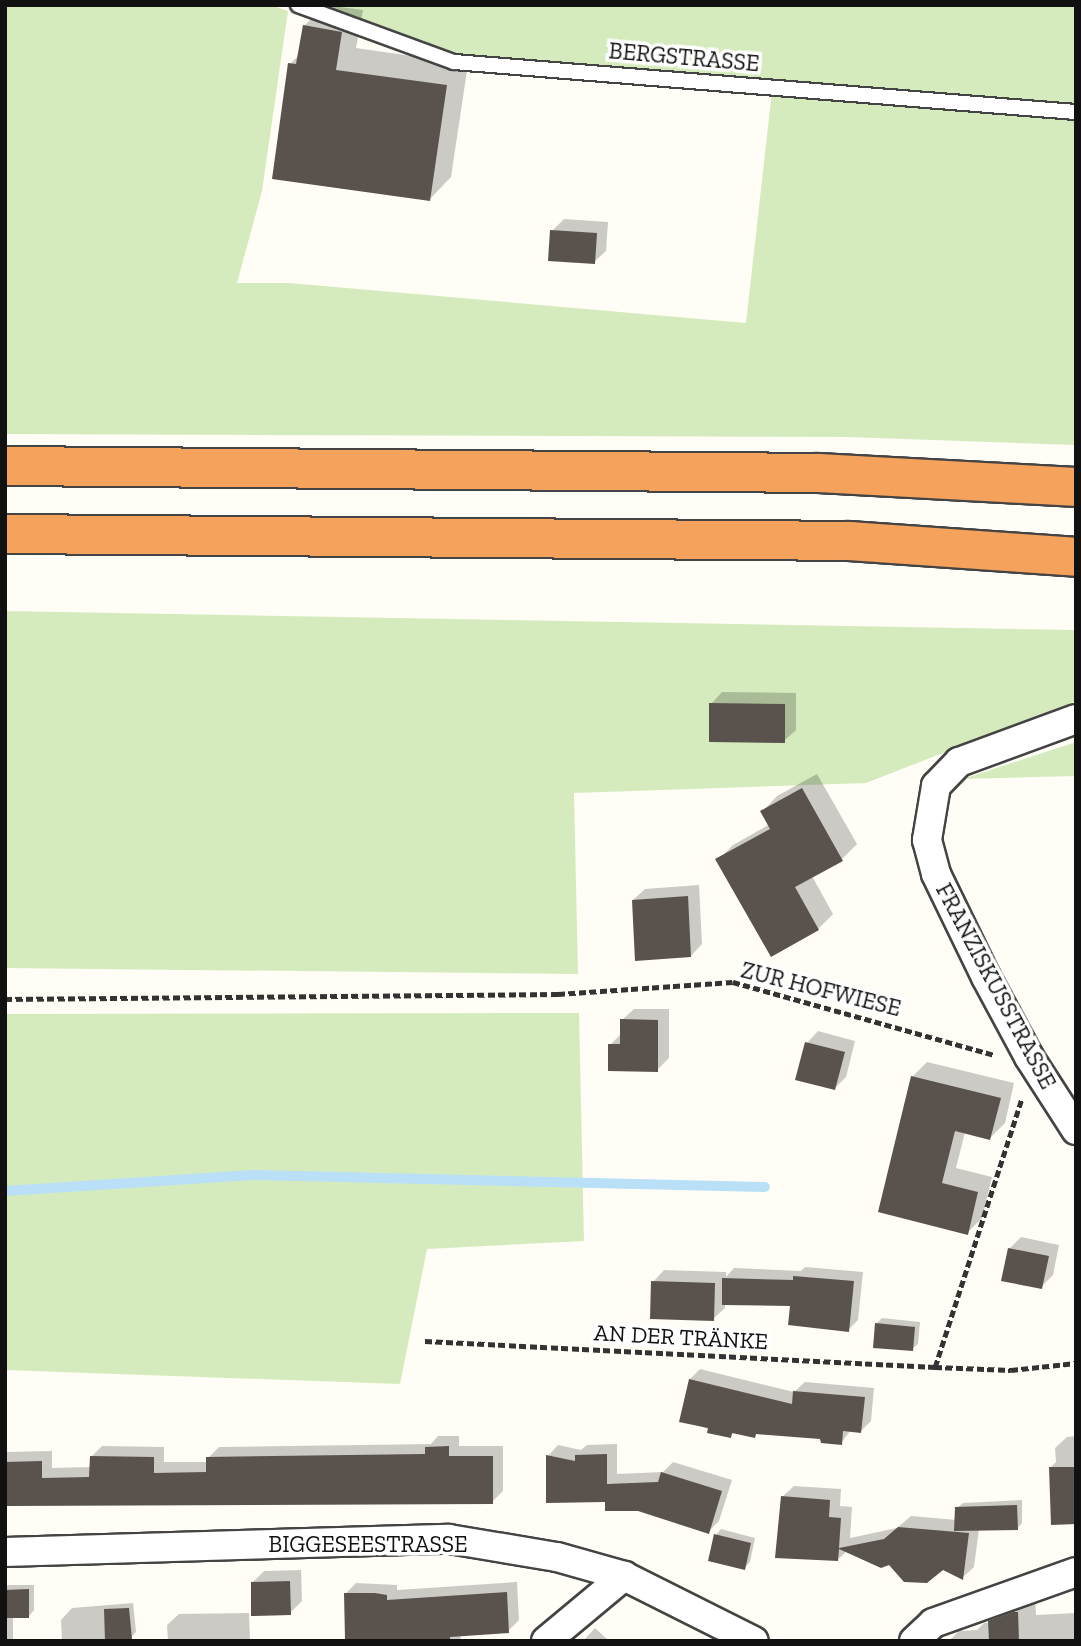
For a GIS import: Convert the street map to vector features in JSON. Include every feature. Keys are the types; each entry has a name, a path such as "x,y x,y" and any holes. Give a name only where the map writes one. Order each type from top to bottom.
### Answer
{"highway":[{"path":"5,466 820,473 1076,487"},
{"path":"5,534 850,541 1076,556"}],"street":[{"name":"FRANZISKUSSTRASSE","path":"1076,719 958,762 936,786 927,839 936,874 1032,1061 1076,1130"},
{"name":"BIGGESEESTRASSE","path":"5,1552 449,1539 557,1557 624,1576 754,1641"},
{"path":"914,1641 933,1623 1076,1572"},
{"path":"546,1641 624,1576"}],"lane":[{"name":"BERGSTRASSE","path":"298,5 454,62 1076,112"}],"path":[{"name":"ZUR HOFWIESE","path":"5,999 558,994 733,982 990,1054 1032,1061"},
{"path":"935,1367 1032,1061"},
{"name":"AN DER TRÄNKE","path":"425,1341 1011,1370 1076,1363"}],"green space":[{"path":"5,5 271,5 288,11 262,191 237,283 289,283 746,323 772,91 1076,119 1076,445 848,437 5,434"},
{"path":"316,5 1076,5 1076,106 454,54"},
{"path":"5,611 1076,630 1076,701 866,783 574,793 578,974 5,968"},
{"path":"1076,742 1076,776 963,779"},
{"path":"579,1013 584,1241 427,1249 400,1384 5,1370 5,1014"}],"building":[{"path":"303,25 342,32 336,70 447,85 430,201 272,179 288,63 296,64"},
{"path":"550,230 597,233 595,264 548,261"},
{"path":"709,703 785,704 785,743 709,742"},
{"path":"802,788 843,861 795,887 819,930 771,957 715,859 770,829 760,811"},
{"path":"688,896 691,957 635,961 632,900"},
{"path":"620,1019 658,1020 658,1072 608,1071 608,1044 620,1044"},
{"path":"805,1042 845,1052 835,1090 795,1080"},
{"path":"911,1076 1001,1098 990,1140 955,1131 942,1183 978,1192 968,1235 878,1212"},
{"path":"1008,1248 1049,1256 1042,1289 1001,1281"},
{"path":"793,1276 854,1281 849,1332 788,1325 790,1306 722,1305 722,1278 793,1280"},
{"path":"651,1281 715,1283 714,1321 650,1319"},
{"path":"875,1323 915,1327 913,1351 873,1348"},
{"path":"689,1379 792,1404 793,1391 865,1397 861,1433 843,1431 842,1445 821,1443 820,1439 756,1434 755,1438 732,1433 731,1438 707,1433 708,1428 679,1422"},
{"path":"449,1446 449,1456 493,1456 493,1504 5,1506 5,1462 42,1461 42,1478 89,1477 90,1456 154,1457 154,1473 206,1472 206,1457 425,1454 425,1447"},
{"path":"607,1454 607,1484 658,1482 661,1472 722,1491 709,1534 638,1511 605,1511 605,1502 546,1503 546,1455 575,1461 575,1455"},
{"path":"1049,1467 1076,1467 1076,1524 1051,1525"},
{"path":"781,1496 830,1500 829,1517 841,1518 839,1548 884,1539 898,1527 969,1533 963,1580 943,1570 927,1583 904,1582 889,1565 881,1568 839,1549 838,1561 775,1558"},
{"path":"1017,1505 1018,1530 954,1531 955,1507"},
{"path":"714,1534 751,1543 745,1570 708,1561"},
{"path":"290,1581 291,1615 251,1616 251,1582"},
{"path":"29,1589 29,1618 5,1618 5,1590"},
{"path":"507,1592 509,1633 450,1637 450,1641 345,1639 344,1593 375,1593 387,1595 387,1600"},
{"path":"129,1608 132,1639 105,1640 104,1609"},
{"path":"1018,1612 1019,1641 989,1641 988,1621"}],"waterway":[{"path":"5,1191 252,1175 765,1187"}]}
